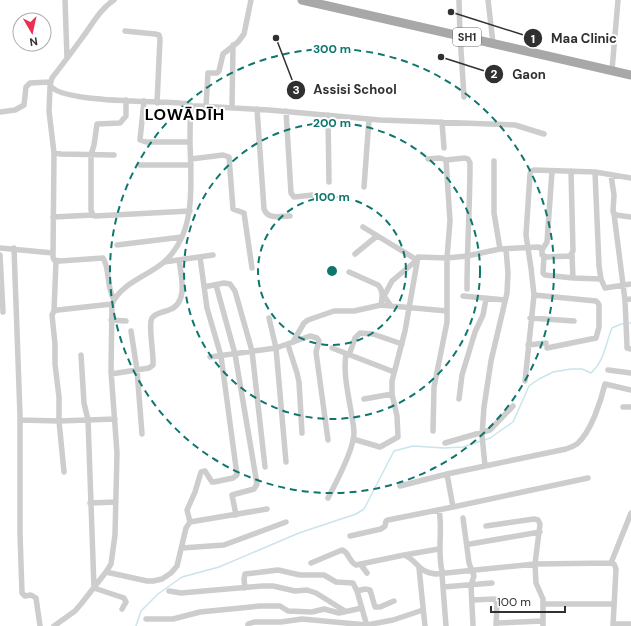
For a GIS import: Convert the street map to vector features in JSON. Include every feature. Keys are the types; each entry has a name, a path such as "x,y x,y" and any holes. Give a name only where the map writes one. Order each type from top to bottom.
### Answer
{"main road":[{"name":"SH1","path":"302,0 631,74"}],"street":[{"path":"65,0 67,58"},
{"path":"64,472 59,420 59,397 54,364 55,344 52,321 54,311 56,261 53,257 54,153 49,111 50,84 100,12 114,0"},
{"path":"206,106 208,73 217,73 220,71 224,54 242,38 251,0"},
{"path":"459,0 464,97"},
{"path":"488,0 493,43"},
{"path":"612,70 618,0"},
{"path":"125,31 159,35 157,103"},
{"path":"232,108 233,46"},
{"path":"0,112 15,110 22,107 25,102 27,85 30,83 50,84"},
{"path":"50,84 55,91 68,95 100,99 157,103 188,103 191,106 286,111 369,119 515,125 544,134"},
{"path":"93,215 91,210 91,155 98,124 120,123 126,116 126,100"},
{"path":"144,101 140,137 142,142 190,142"},
{"path":"54,311 113,302 124,288 164,262 175,250 188,222 190,211 191,106"},
{"path":"257,110 264,209 269,217 290,216"},
{"path":"286,111 292,195 296,197 313,194"},
{"path":"328,115 329,182"},
{"path":"364,187 369,119"},
{"path":"442,122 444,148"},
{"path":"54,153 114,155"},
{"path":"140,165 191,162 222,156 229,157 233,209 244,213 252,268"},
{"path":"428,159 440,158 446,160 465,158 468,159 470,163 467,289"},
{"path":"433,431 434,387 447,326 447,258 450,221 446,160"},
{"path":"485,466 482,434 484,407 491,362 508,284 503,249 494,213 494,161"},
{"path":"524,381 530,318 534,295 526,235 531,171 595,172 631,178"},
{"path":"552,171 547,242 542,250 542,255 544,256 543,272 545,275 601,279"},
{"path":"571,171 573,278"},
{"path":"595,172 599,266 601,279 605,288 631,284"},
{"path":"611,175 614,195 612,210 614,214 626,318 627,348 631,349"},
{"path":"53,217 190,211"},
{"path":"614,214 631,217"},
{"path":"363,227 417,260"},
{"path":"355,254 377,236"},
{"path":"117,245 182,237"},
{"path":"391,306 384,296 392,281 421,256 447,258 503,249 539,247 542,250"},
{"path":"0,248 14,248 53,253"},
{"path":"14,248 20,420 20,534 22,593 25,596 30,595 36,598 40,626"},
{"path":"544,256 566,257 572,254"},
{"path":"0,255 3,312"},
{"path":"164,262 214,255"},
{"path":"190,522 187,510 195,492 199,474 201,472 206,471 212,482 233,478 237,475 221,356 207,308 200,257"},
{"path":"54,626 75,611 106,572 110,564 115,535 117,453 111,374 111,320 113,302 108,288 106,263 104,258 56,261"},
{"path":"111,374 149,368 153,364 152,318 155,315 176,306 182,294 180,260"},
{"path":"353,440 380,447 398,437 397,416 392,394 392,381 402,344 417,260"},
{"path":"349,272 378,285 381,288 381,306"},
{"path":"204,287 230,284 233,287 252,351 265,467"},
{"path":"216,285 235,354 257,484 254,489 232,495 236,515"},
{"path":"528,345 546,345 596,338 599,327 599,306 598,302 596,301 534,295"},
{"path":"463,296 505,300"},
{"path":"459,398 462,375 475,332 483,315 486,298"},
{"path":"624,300 631,299"},
{"path":"302,433 299,382 290,344 304,323 315,317 334,311 354,311 381,306 447,311"},
{"path":"269,318 276,348 286,462"},
{"path":"530,318 574,321"},
{"path":"111,320 126,321"},
{"path":"131,331 137,370 142,434"},
{"path":"328,498 353,440 354,427 347,386 345,361 355,338 360,333 373,334 402,344"},
{"path":"210,357 276,348 310,336 317,338 319,340 316,352 328,440"},
{"path":"332,348 394,372"},
{"path":"81,355 84,403 88,420 94,588"},
{"path":"608,370 631,373"},
{"path":"400,486 446,474 566,449 577,444 590,427 601,400 605,384 631,390"},
{"path":"364,399 392,394"},
{"path":"445,443 482,434 490,430 513,406"},
{"path":"623,407 631,407"},
{"path":"20,420 115,419"},
{"path":"446,474 453,507"},
{"path":"350,536 381,529 385,526 388,520 588,478"},
{"path":"90,503 116,502"},
{"path":"106,572 148,581 157,581 175,570 186,528 190,522 267,509"},
{"path":"439,510 439,550 442,571 444,573 442,574 446,626"},
{"path":"611,563 631,513"},
{"path":"463,518 469,563 474,576 471,584 473,625"},
{"path":"472,600 495,599 497,604 496,625 543,624 542,595 536,583 535,564 540,532 540,524 538,520 534,519 486,526"},
{"path":"182,548 224,545 286,522"},
{"path":"470,544 540,532"},
{"path":"311,563 342,550 346,552 354,564 361,565 404,555 439,550"},
{"path":"404,555 411,559 419,568 429,573 442,574 535,564 611,563 614,564 616,569 613,625 631,624"},
{"path":"361,565 367,573"},
{"path":"419,568 425,626"},
{"path":"245,588 245,574 268,570 278,570 300,575 324,575 336,582 353,583 357,591 367,626"},
{"path":"443,587 492,582"},
{"path":"168,591 181,593 268,586 295,591 311,591 345,611"},
{"path":"94,588 124,598 126,602 122,609"},
{"path":"357,591 365,589 370,590 375,607 380,607 394,602"},
{"path":"543,604 614,604"},
{"path":"146,619 174,619 200,612 266,606 280,606 286,611 312,612 321,609 336,613 362,608"},
{"path":"248,626 248,624 254,622 292,623 302,619 331,624 367,626 393,620 423,610"}],"waterway":[{"path":"136,626 141,611 158,594 182,577 219,567 299,533 356,514 364,509 394,451 413,446 444,448 463,447 490,438 513,422 529,386 553,372 582,369 591,373 602,358 612,328 621,324 631,323"}],"place":[{"name":"Maa Clinic","path":"451,12"},
{"name":"Assisi School","path":"276,38"},
{"name":"Gaon","path":"441,57"}],"district":[{"name":"LOWĀDĪH","path":"185,114"}]}
